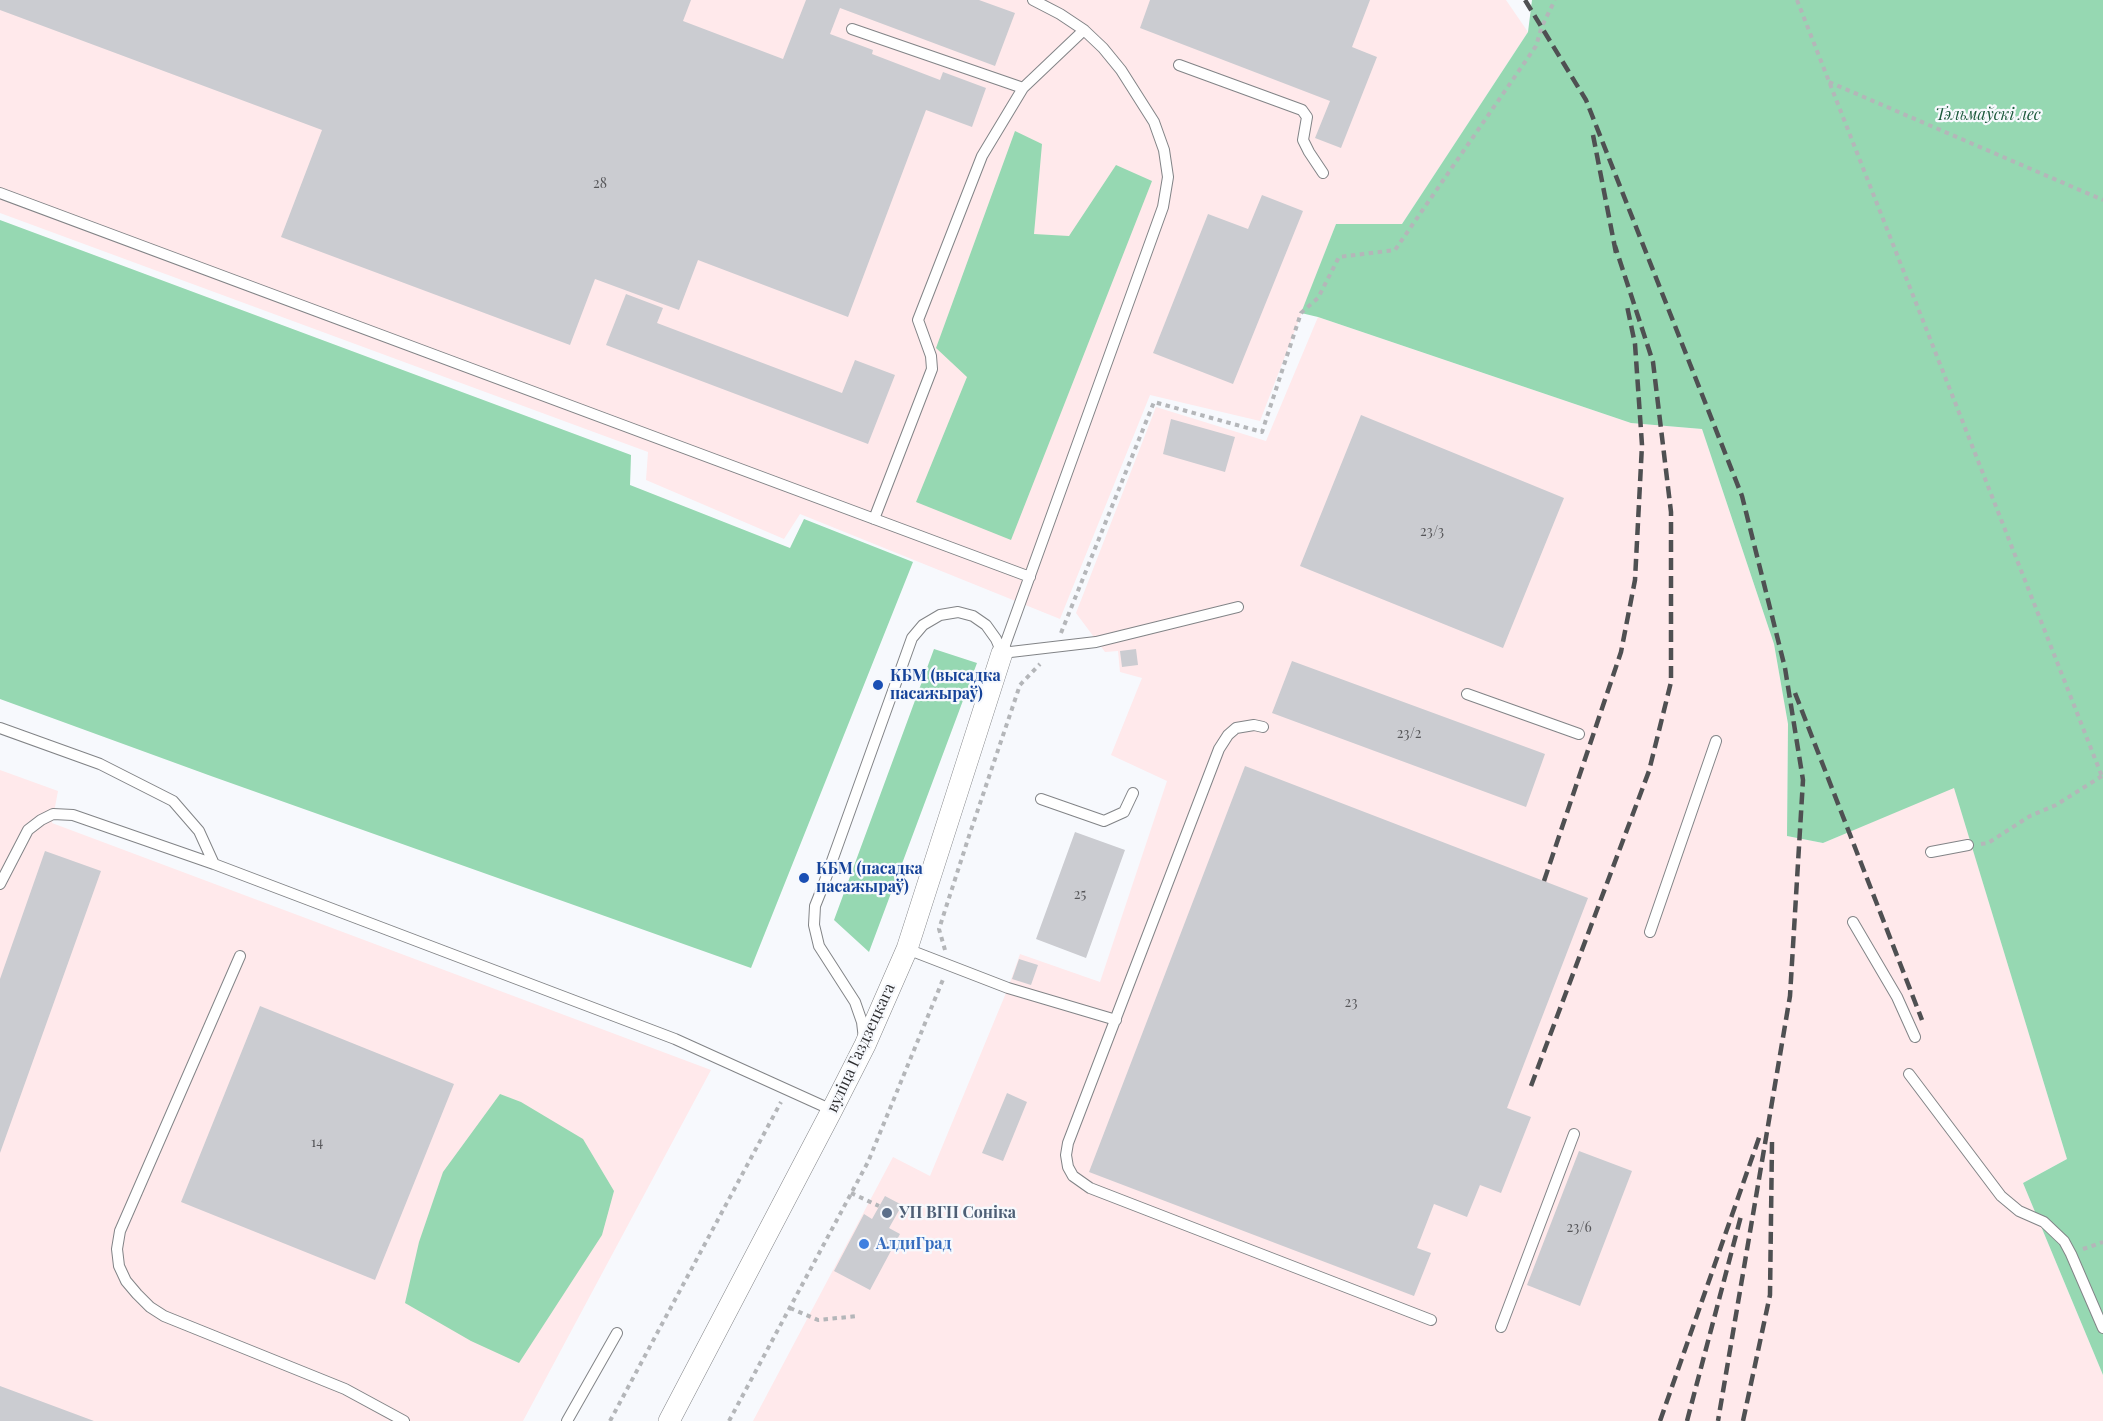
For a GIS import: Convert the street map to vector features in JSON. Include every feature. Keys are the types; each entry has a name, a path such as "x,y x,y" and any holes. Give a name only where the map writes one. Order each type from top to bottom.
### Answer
{"street":[{"name":"вуліца Газдзецкага","path":"669,1421 865,1045 907,949 1002,653"}],"lane":[{"path":"1002,653 1163,207 1168,177 1164,150 1154,122 1121,70 1084,30 1033,0"},
{"path":"852,29 1023,88"},
{"path":"874,519 932,369 931,356 918,320 982,156 1023,88 1084,30"},
{"path":"1179,65 1302,110 1307,117 1303,140 1323,173"},
{"path":"0,193 1030,577"},
{"path":"1002,653 1096,642 1238,607"},
{"path":"865,1045 862,1022 855,1002 819,946 814,926 815,906 912,638 923,625 940,615 958,612 973,616 986,625 1002,653"},
{"path":"1467,694 1579,734"},
{"path":"1263,726 1236,728 1218,749 1068,1143 1066,1155 1068,1167 1074,1176 1090,1188 1431,1320"},
{"path":"0,728 100,764 173,801 199,831 214,864"},
{"path":"1650,932 1716,741"},
{"path":"1041,799 1104,821 1124,812 1133,793"},
{"path":"0,884 28,830 53,814 74,815 214,864 675,1040 832,1110"},
{"path":"1931,852 1968,845"},
{"path":"1853,922 1897,997 1915,1037"},
{"path":"907,949 1008,988 1116,1020"},
{"path":"240,956 120,1231 117,1249 119,1266 126,1281 137,1294 150,1307 164,1316 345,1389 404,1421"},
{"path":"1909,1074 2001,1196 2019,1210 2055,1230 2072,1254 2103,1328"},
{"path":"1501,1327 1574,1134"},
{"path":"567,1421 616,1333"}],"path":[{"path":"729,1421 868,1162 948,965 939,929 1020,685 1056,647 1154,402 1262,432 1301,313 1318,298 1339,257 1395,250 1536,46 1542,26 1555,0"},
{"path":"1797,0 2103,777 2056,805 2031,816 1988,843 1968,845"},
{"path":"1828,81 2103,200"},
{"path":"610,1421 788,1090"},
{"path":"851,1193 879,1206"},
{"path":"2072,1254 2103,1242"},
{"path":"790,1308 818,1320 858,1316"}],"shaded area":[{"path":"0,0 1506,0 1528,32 1402,224 1336,224 1260,421 1150,395 1060,619 800,514 784,539 646,480 648,452 0,213"},
{"path":"1318,317 1631,423 1702,429 1774,644 1788,724 1787,836 1823,843 1954,787 2067,1159 2023,1183 2103,1375 2103,1421 753,1421 893,1157 930,1176 1020,954 1100,982 1167,781 1111,755 1142,678 1120,672 1118,651 1105,652 1076,613 1156,407 1266,441"},
{"path":"0,770 58,791 52,823 711,1070 523,1421 0,1421"}],"green space":[{"name":"Тэльмаўскі лес","path":"1532,0 2103,0 2103,1375 2023,1183 2067,1159 1954,788 1823,843 1787,836 1788,724 1774,644 1702,429 1631,423 1301,313 1336,224 1402,224 1528,32"},
{"path":"1015,131 1042,144 1034,234 1069,236 1116,165 1152,181 1011,540 916,502 967,377 936,348"},
{"path":"0,220 631,455 630,485 790,548 804,519 913,562 751,968 0,699"},
{"path":"934,649 977,663 869,952 834,920"},
{"path":"500,1094 521,1102 583,1139 614,1191 602,1235 519,1363 471,1341 405,1303 419,1242 443,1172"}],"building":[{"path":"0,0 691,0 683,21 783,59 806,0 979,0 1015,13 995,66 840,8 830,34 873,50 872,54 940,80 943,72 986,88 972,127 926,110 848,317 698,260 679,310 595,279 570,345 281,237 322,130 0,10"},
{"path":"1150,0 1370,0 1352,47 1377,57 1341,148 1315,138 1330,101 1140,28"},
{"path":"1262,195 1303,211 1233,384 1153,353 1208,214 1248,229"},
{"path":"626,294 663,308 657,323 842,393 855,360 895,375 868,444 606,345"},
{"path":"1361,415 1564,498 1503,648 1300,566"},
{"path":"1171,419 1235,437 1225,472 1163,454"},
{"path":"1136,649 1138,665 1122,667 1120,651"},
{"path":"1292,661 1545,754 1526,807 1272,713"},
{"path":"1245,766 1588,898 1507,1108 1531,1117 1501,1193 1480,1185 1467,1217 1434,1204 1417,1248 1431,1253 1414,1296 1089,1172"},
{"path":"1075,832 1125,850 1086,958 1036,939"},
{"path":"45,851 101,871 0,1153 0,979"},
{"path":"1019,959 1038,965 1031,985 1012,979"},
{"path":"260,1006 454,1084 375,1280 181,1202"},
{"path":"1007,1093 1027,1102 1003,1161 982,1153"},
{"path":"1579,1151 1632,1171 1580,1306 1527,1285"},
{"path":"885,1196 902,1205 889,1228 900,1234 870,1290 834,1271 864,1214 872,1219"},
{"path":"0,1386 94,1421 0,1421"}],"railway":[{"path":"1525,0 1586,100 1742,496 1785,668 1803,780 1790,996 1718,1421"},
{"path":"1593,135 1616,253"},
{"path":"1531,1086 1649,771 1671,682 1671,512 1653,362 1615,246"},
{"path":"1544,881 1621,652 1635,580 1642,445 1635,344 1627,306"},
{"path":"1795,693 1922,1020"},
{"path":"1660,1421 1760,1135"},
{"path":"1743,1421 1770,1295 1772,1142"},
{"path":"1687,1421 1741,1216"}],"place":[{"name":"КБМ (высадка пасажыраў)","path":"878,685"},
{"name":"КБМ (пасадка пасажыраў)","path":"804,878"},
{"name":"УП ВГП Соніка","path":"887,1213"},
{"name":"АлдиГрад","path":"864,1244"}]}
